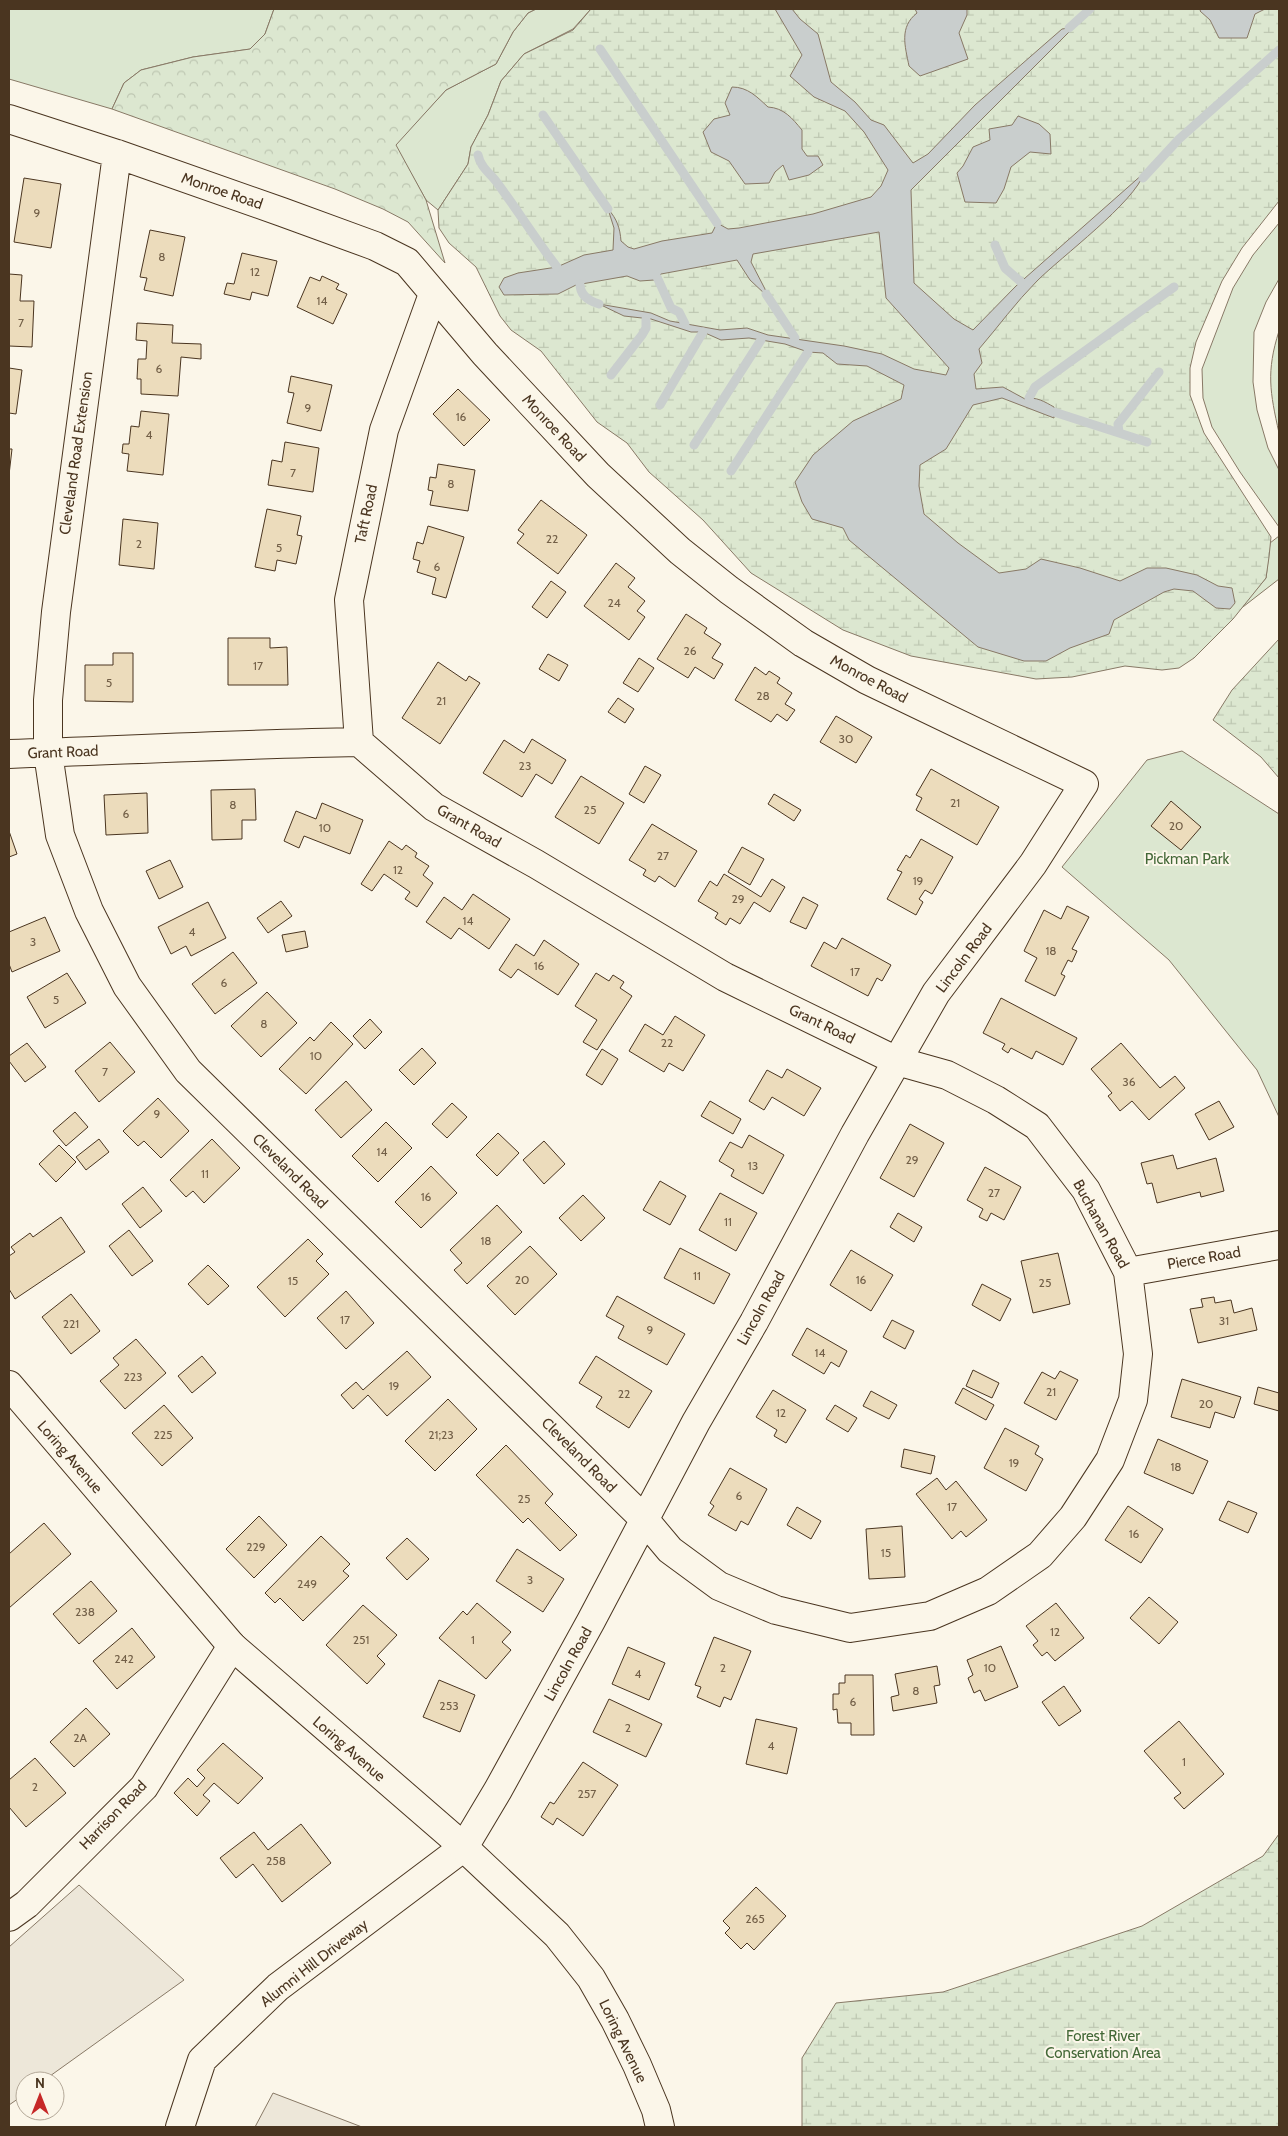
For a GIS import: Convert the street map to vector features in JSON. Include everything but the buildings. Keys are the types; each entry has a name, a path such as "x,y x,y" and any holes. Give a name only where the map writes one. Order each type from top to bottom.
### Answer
{"main road":[{"name":"Monroe Road","path":"9,119 118,154 375,246 407,262 433,294 598,475 680,551 729,590 803,643 867,680 1084,784"},
{"name":"Cleveland Road Extension","path":"48,753 48,700 57,602 118,154"},
{"name":"Taft Road","path":"359,742 349,600 384,430 433,294"},
{"name":"Grant Road","path":"9,754 359,742 434,807 536,864 725,977 897,1061"},
{"name":"Cleveland Road","path":"48,753 60,835 89,911 127,986 188,1071 644,1520"},
{"name":"Lincoln Road","path":"464,1847 536,1723 644,1520 855,1134 936,993 1033,864 1084,784"},
{"name":"Buchanan Road","path":"644,1520 670,1550 719,1586 776,1610 850,1628 930,1616 988,1591 1040,1555 1072,1517 1110,1460 1133,1400 1138,1354 1128,1272 1086,1190 1037,1126 996,1100 947,1075 897,1061"},
{"name":"Pierce Road","path":"1128,1272 1279,1244"},
{"name":"Loring Avenue","path":"9,1385 232,1646 464,1847 557,1935 592,1978 637,2065 656,2110 660,2127"},
{"name":"Harrison Road","path":"9,1917 27,1904 144,1787 232,1646"},
{"name":"Alumni Hill Driveway","path":"180,2127 202,2060 278,1987 464,1847"}],"green space":[{"path":"9,9 274,9 265,34 251,49 193,57 141,70 124,83 112,109 9,79"},
{"path":"274,9 536,9 528,13 513,32 496,64 446,90 396,145 426,200 445,263 408,222 383,209 335,189 112,109 124,83 141,70 193,57 250,49 265,34"},
{"path":"536,9 591,9 573,29 524,54 501,81 488,115 471,147 468,164 438,210 426,200 395,145 446,90 496,64 513,32 528,13"},
{"path":"591,9 1279,9 1279,201 1242,248 1222,281 1196,342 1190,368 1190,395 1204,433 1271,537 1269,557 1266,578 1233,619 1194,658 1179,668 1162,670 1125,666 1072,677 1036,679 911,656 843,630 751,573 703,520 649,472 627,443 597,422 541,351 511,330 500,316 476,267 449,243 439,228 438,210 468,164 471,147 488,115 501,81 524,54 573,30"},
{"path":"1279,223 1279,279 1266,302 1254,332 1253,382 1257,410 1268,448 1279,470 1279,527 1240,472 1212,427 1203,398 1202,369 1233,288 1253,255"},
{"path":"1279,331 1279,433 1273,406 1271,370"},
{"path":"1279,536 1279,579 1239,610 1266,578 1270,543"},
{"path":"1279,639 1279,778 1261,757 1213,720 1232,690"},
{"name":"Pickman Park","path":"1182,751 1279,814 1279,1117 1257,1070 1169,960 1062,867 1147,760"},
{"name":"Forest River Conservation Area","path":"1279,1834 1279,2127 802,2127 802,2058 836,2003 943,1992 1142,1926 1263,1856"}],"shaded area":[{"path":"775,9 792,9 800,19 818,34 831,82 855,102 871,120 884,125 913,163 928,154 975,105 1062,29 1074,27 911,190 914,283 954,319 973,330 1016,286 1144,173 1138,185 1113,214 1037,281 979,349 982,363 974,374 976,389 1003,387 1025,399 1033,398 1040,400 1054,407 1054,418 1002,398 973,405 946,449 920,465 919,486 924,514 958,543 999,573 1026,569 1041,559 1080,568 1120,581 1147,568 1166,568 1197,575 1218,586 1232,588 1235,603 1230,609 1216,608 1193,591 1174,589 1164,592 1114,620 1109,634 1070,648 1046,661 1024,661 978,647 849,540 843,528 812,519 802,502 795,482 813,455 853,421 901,399 904,385 867,366 837,364 823,353 808,352 785,344 749,338 721,340 703,332 691,332 651,319 624,316 599,304 651,313 670,321 720,330 747,328 768,335 844,346 882,354 914,369 946,375 949,368 886,298 879,232 753,254 751,262 765,289 766,295 750,280 737,260 661,274 654,280 640,281 627,276 576,285 558,294 504,295 499,287 504,278 518,273 557,267 584,255 613,250 614,228 608,209 618,224 621,241 634,249 662,241 712,233 717,223 728,229 739,228 813,214 871,197 881,186 888,170 864,132 845,111 814,97 790,76 802,55"},
{"path":"915,9 967,9 967,15 959,33 968,59 920,76 909,66 905,37 911,18 917,13"},
{"path":"1201,9 1265,9 1255,14 1247,38 1219,38 1210,20 1200,11"},
{"path":"732,87 748,91 768,107 779,109 787,114 802,130 802,149 807,156 818,156 823,165 809,175 789,180 783,165 775,172 769,183 745,184 729,161 711,152 703,132 714,119 730,115 725,103"},
{"path":"1018,116 1039,124 1050,134 1051,154 1030,152 1011,167 1004,189 996,203 965,202 957,173 973,147 990,140 989,129 1012,125"},
{"path":"79,1885 184,1980 57,2071 15,2071 15,2101 9,2105 9,1947"},
{"path":"273,2093 362,2127 255,2127"}],"waterway":[{"path":"1069,28 1090,9"},
{"path":"600,49 717,223"},
{"path":"1143,178 1179,139 1279,50"},
{"path":"543,115 608,209"},
{"path":"478,155 479,160 557,267"},
{"path":"995,245 1005,268 1021,282"},
{"path":"657,277 671,308 679,312 685,324"},
{"path":"580,284 580,288 586,297 599,304"},
{"path":"1029,398 1035,387 1174,287"},
{"path":"766,294 795,338"},
{"path":"611,375 642,335 646,328 646,319"},
{"path":"660,405 703,332"},
{"path":"694,445 761,340"},
{"path":"731,471 808,352"},
{"path":"1119,432 1118,424 1159,372"},
{"path":"1054,412 1147,442"}]}
